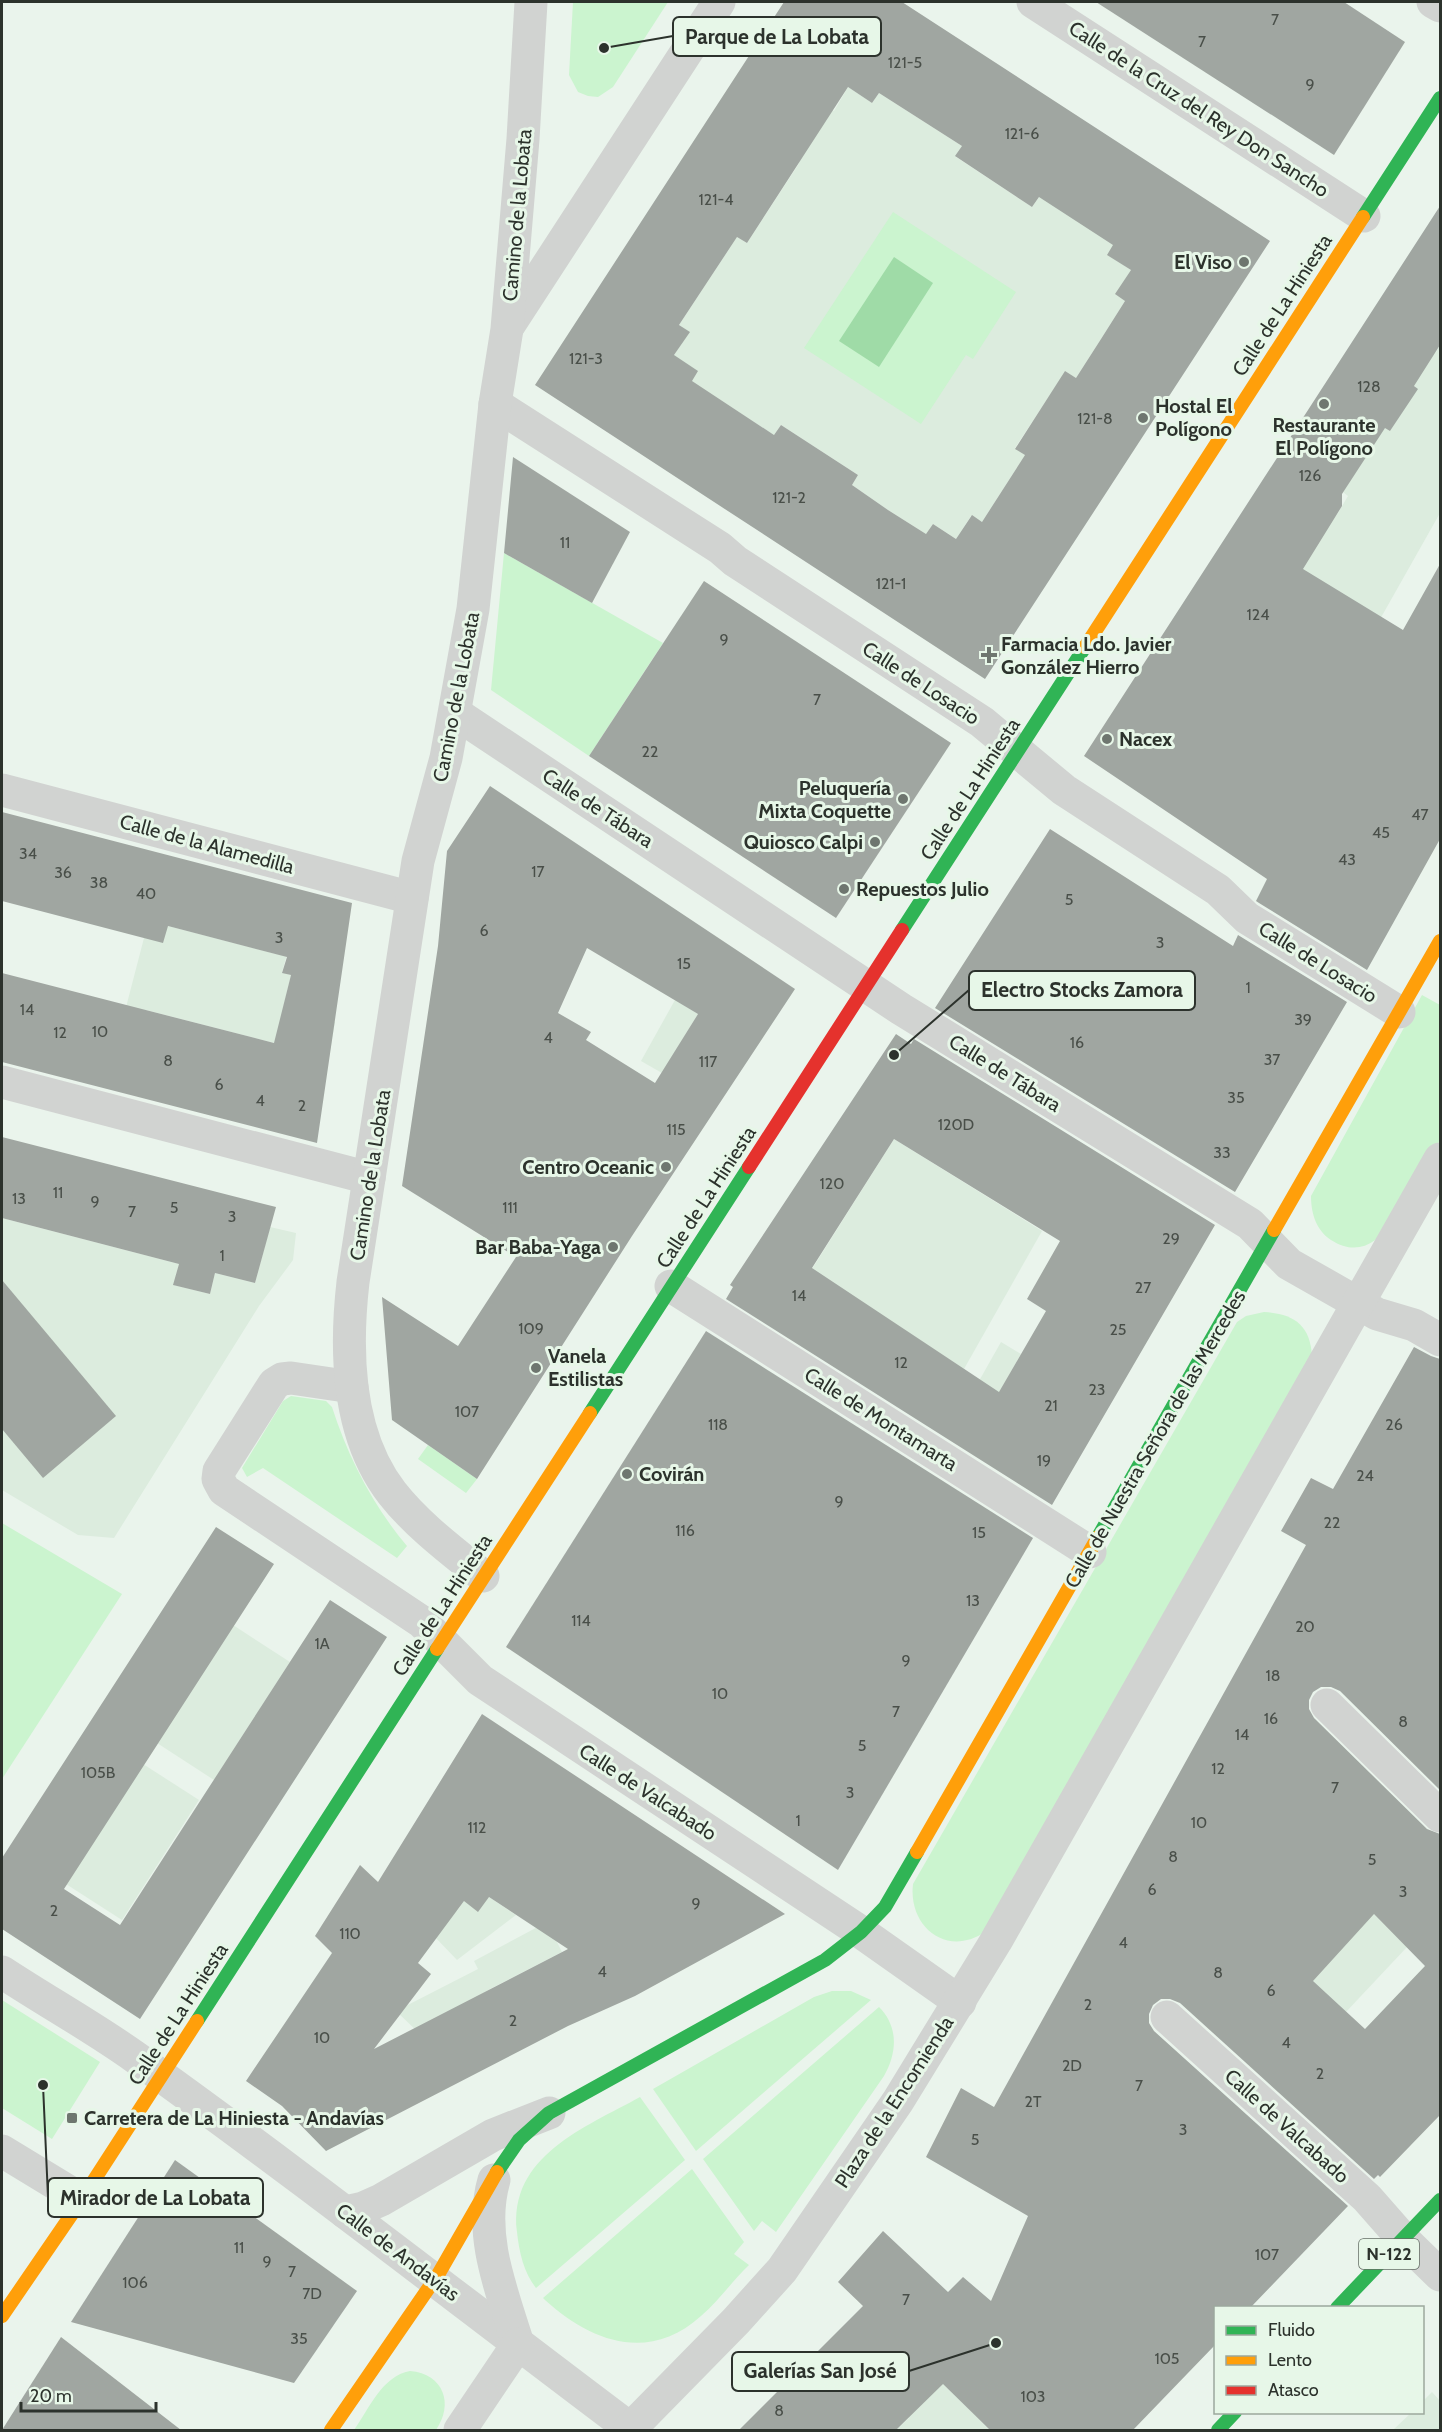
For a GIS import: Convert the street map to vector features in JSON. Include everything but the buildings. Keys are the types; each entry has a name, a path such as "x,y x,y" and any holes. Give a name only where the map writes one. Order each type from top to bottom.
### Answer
{"main road":[{"name":"Calle de La Hiniesta","path":"2,2316 161,2076 1440,98"},
{"name":"Calle de Nuestra Señora de las Mercedes","path":"861,1932 876,1918 895,1892 1440,941"},
{"path":"331,2430 454,2250 494,2180 522,2137 537,2120 800,1975 825,1960 861,1932"},
{"name":"N-122","path":"1338,2306 1440,2200"},
{"path":"1218,2430 1233,2414"}],"street":[{"name":"Camino de la Lobata","path":"483,1576 416,1519 390,1491 368,1447 352,1387 349,1345 351,1303 412,898 422,842 441,780 473,609 495,404 507,329 524,130 531,2"},
{"path":"507,329 719,2"},
{"name":"Calle de la Cruz del Rey Don Sancho","path":"1033,2 1364,216"},
{"path":"1433,2 1440,6"},
{"name":"Calle de Losacio","path":"495,404 720,548 735,561 982,722 1064,790 1218,890 1246,918 1400,1012"},
{"name":"Calle de Tábara","path":"455,713 866,985 1250,1224 1289,1264 1358,1304 1384,1317 1414,1325 1440,1340"},
{"name":"Calle de la Alamedilla","path":"2,790 412,898"},
{"path":"2,1082 369,1178"},
{"path":"960,2002 1440,1159"},
{"name":"Calle de Montamarta","path":"671,1286 1090,1552"},
{"path":"352,1387 286,1378 277,1382 269,1390 228,1456 219,1471 218,1479 224,1490 233,1498 422,1622 441,1642"},
{"name":"Calle de Valcabado","path":"441,1642 480,1680 861,1932"},
{"path":"1327,1705 1440,1816"},
{"name":"Plaza de la Encomienda","path":"631,2429 777,2276 897,2101 960,2002 861,1932"},
{"name":"Calle de Andavías","path":"2,1972 134,2056 435,2279 631,2429"},
{"name":"Calle de Valcabado","path":"1167,2017 1367,2198 1403,2239 1440,2275"},
{"path":"345,2212 363,2208 381,2200 504,2129 549,2113"},
{"path":"2,2151 81,2199"},
{"path":"460,2430 518,2344 497,2275 489,2235 489,2200 494,2180"}],"shaded area":[{"path":"573,2 668,2 613,87 598,97 578,92 569,75"},
{"path":"848,87 872,103 879,93 962,146 956,157 1032,207 1040,196 1114,245 1108,255 1131,270 1116,294 1125,301 1076,378 1065,372 1015,448 1025,455 982,522 971,516 956,539 933,524 926,534 888,510 852,485 858,475 781,425 774,435 691,381 674,355 689,332 679,325 737,237 747,243 798,165 823,104 834,111"},
{"path":"893,212 1016,292 973,359 966,355 921,424 804,348"},
{"path":"894,257 933,283 879,367 839,341"},
{"path":"1440,345 1440,513 1318,729 1297,565 1338,513 1348,496 1343,492 1385,427 1390,431 1417,389 1413,384"},
{"path":"504,553 663,643 589,756 491,690"},
{"path":"168,926 276,954 288,951 282,972 291,975 283,1009 335,1022 329,1057 146,1010 125,1093 105,1088 144,938"},
{"path":"1422,995 1440,1005 1440,1138 1434,1153 1404,1204 1385,1231 1374,1241 1361,1247 1347,1247 1331,1240 1318,1226 1313,1215 1311,1196"},
{"path":"675,1000 698,1014 662,1073 641,1061"},
{"path":"894,1139 1042,1231 964,1369 812,1269"},
{"path":"2,1218 179,1264 174,1285 210,1294 215,1273 255,1283 270,1227 296,1233 293,1260 259,1306 114,1538 78,1535 2,1490"},
{"path":"1264,1312 1283,1315 1298,1323 1308,1336 1312,1356 985,1932 971,1939 957,1941 932,1934 917,1913 913,1899 913,1884 1237,1322 1246,1316"},
{"path":"1001,1342 1021,1354 995,1400 975,1388"},
{"path":"291,1396 326,1401 332,1407 363,1480 383,1514 407,1546 397,1558 263,1468 247,1477 242,1468 283,1401"},
{"path":"428,1445 477,1479 466,1493 418,1459"},
{"path":"2,1523 122,1594 2,1779"},
{"path":"233,1625 290,1662 214,1780 157,1743"},
{"path":"143,1764 199,1800 122,1920 66,1884"},
{"path":"489,1897 516,1915 457,1960 433,1935 454,1909 457,1911 464,1901"},
{"path":"1358,1898 1407,1947 1329,2030 1295,1998"},
{"path":"547,1922 562,1952 490,1989 419,2033 396,2011 478,1969 474,1961"},
{"path":"832,1991 851,1991 871,2000 696,2151 653,2089 814,1997"},
{"path":"2,2000 100,2062 52,2139 2,2108"},
{"path":"879,2007 890,2023 894,2040 892,2058 884,2076 776,2232 762,2221 754,2231 703,2159"},
{"path":"640,2097 685,2160 536,2288 523,2262 517,2232 517,2206 525,2183 538,2164 555,2147 597,2120"},
{"path":"692,2169 744,2242 734,2254 749,2265 701,2316 681,2331 661,2339 641,2343 621,2341 601,2336 581,2327 543,2298"},
{"path":"929,2370 990,2430 896,2430 909,2418 893,2400"},
{"path":"410,2371 422,2373 431,2378 442,2392 445,2401 444,2410 436,2430 354,2430 384,2386 400,2374"},
{"path":"1432,2392 1440,2401 1439,2430 1393,2430 1410,2414 1424,2414 1424,2400"}],"traffic: fast":[{"path":"1363,217 1440,98"},
{"path":"902,930 1085,647"},
{"path":"590,1413 749,1167"},
{"path":"1098,1537 1274,1230"},
{"path":"197,2021 437,1649"},
{"path":"497,2172 519,2140 549,2113 825,1960 861,1932 885,1907 917,1852"},
{"path":"1339,2306 1440,2200"},
{"path":"1218,2430 1233,2414"}],"traffic: slow":[{"path":"1085,647 1363,217"},
{"path":"1274,1230 1440,941"},
{"path":"437,1649 590,1413"},
{"path":"917,1852 1098,1537"},
{"path":"2,2316 76,2208 197,2021"},
{"path":"331,2430 439,2273 497,2172"}],"traffic: jam":[{"path":"749,1167 902,930"}],"place":[{"name":"Parque de La Lobata","path":"604,48"},
{"name":"El Viso","path":"1244,262"},
{"name":"Restaurante El Polígono","path":"1324,404"},
{"name":"Hostal El Polígono","path":"1143,418"},
{"name":"Farmacia Ldo. Javier González Hierro","path":"989,655"},
{"name":"Nacex","path":"1107,739"},
{"name":"Peluquería Mixta Coquette","path":"903,799"},
{"name":"Quiosco Calpi","path":"875,842"},
{"name":"Repuestos Julio","path":"844,889"},
{"name":"Electro Stocks Zamora","path":"894,1055"},
{"name":"Centro Oceanic","path":"666,1167"},
{"name":"Bar Baba-Yaga","path":"613,1247"},
{"name":"Vanela Estilistas","path":"536,1368"},
{"name":"Covirán","path":"627,1474"},
{"name":"Mirador de La Lobata","path":"43,2085"},
{"name":"Carretera de La Hiniesta - Andavías","path":"72,2118"},
{"name":"Galerías San José","path":"996,2343"}]}
